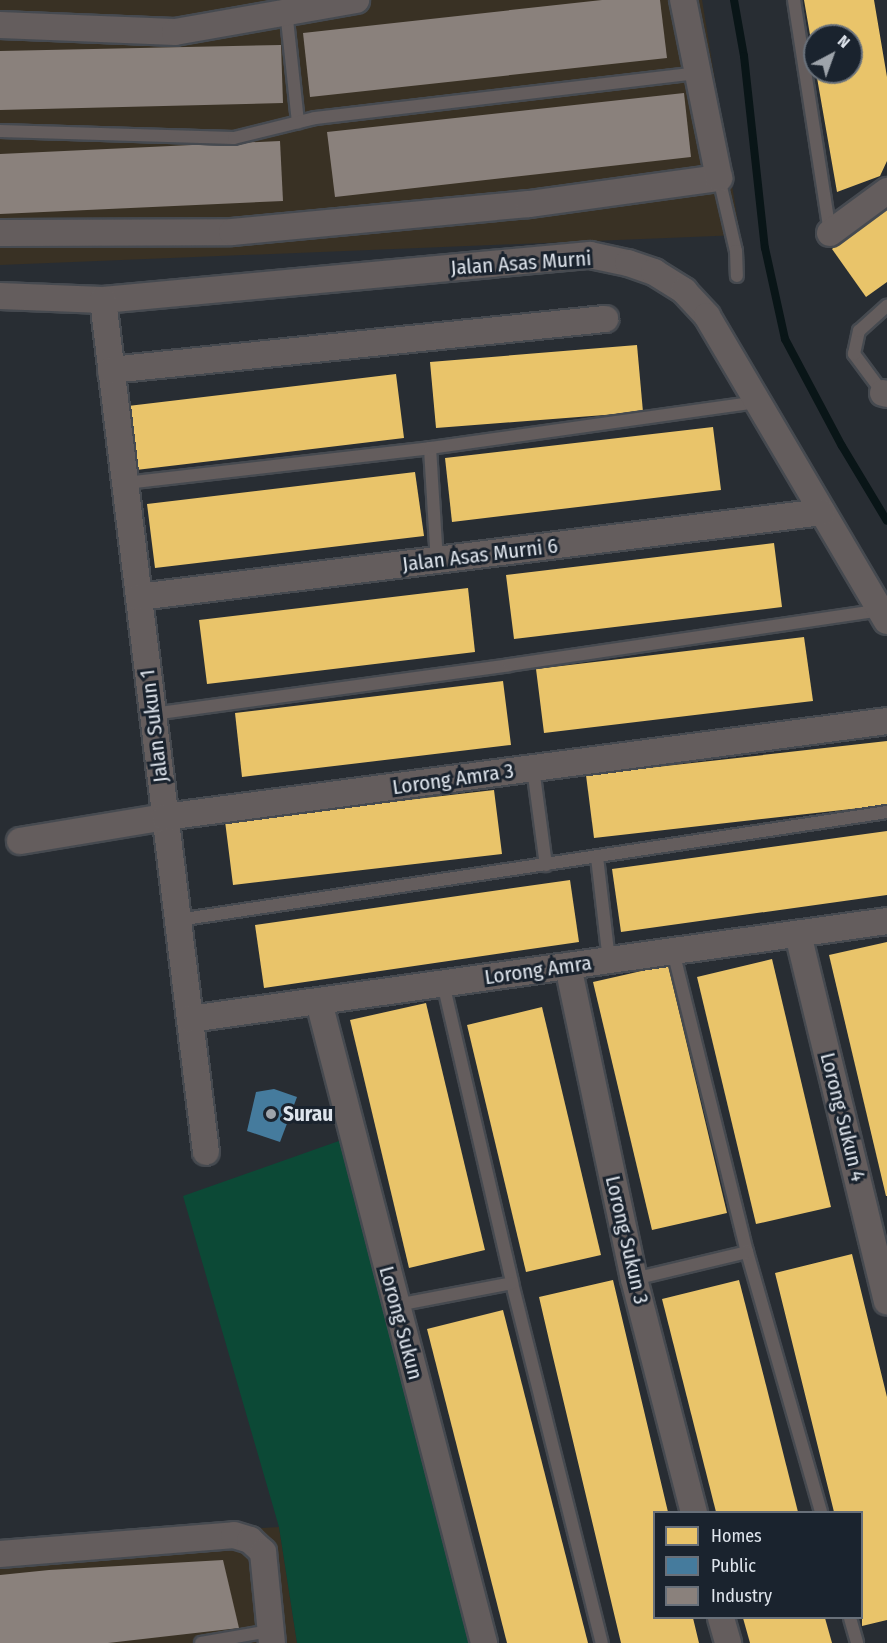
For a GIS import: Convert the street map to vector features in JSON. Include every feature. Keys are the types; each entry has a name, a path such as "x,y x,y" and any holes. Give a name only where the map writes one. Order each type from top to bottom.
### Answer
{"street":[{"path":"0,25 176,32 286,6 356,0"},
{"path":"0,233 232,232 529,204 719,178 683,0"},
{"path":"830,233 887,191"},
{"name":"Jalan Asas Murni","path":"0,296 103,300 590,255 628,263 654,272 684,291 707,316 884,615"},
{"name":"Jalan Sukun 1","path":"103,300 206,1152"},
{"path":"111,370 605,318"},
{"name":"Jalan Asas Murni 6","path":"139,597 822,512"},
{"name":"Lorong Amra 3","path":"20,841 165,817 887,721"},
{"name":"Lorong Amra","path":"190,1019 887,921"},
{"name":"Lorong Sukun 4","path":"798,934 887,1301"},
{"name":"Lorong Sukun 3","path":"568,966 634,1279 694,1511"},
{"name":"Lorong Sukun","path":"319,1002 484,1643"},
{"path":"0,1554 234,1535 250,1540 263,1552 271,1637"},
{"path":"722,1619 728,1643"}],"lane":[{"path":"794,0 830,233"},
{"path":"286,6 298,122"},
{"path":"0,130 234,138 315,118 699,73"},
{"path":"719,178 736,252 737,276"},
{"path":"885,393 854,354 859,331 887,306"},
{"path":"125,483 430,448 758,402"},
{"path":"430,448 437,561"},
{"path":"153,714 884,615"},
{"path":"532,768 546,865"},
{"path":"178,920 887,812"},
{"path":"597,857 609,960"},
{"path":"673,951 747,1252 820,1511"},
{"path":"442,983 512,1283 602,1643"},
{"path":"634,1279 747,1252"},
{"path":"397,1305 512,1283"},
{"path":"851,1619 857,1643"},
{"path":"201,1643 271,1637"}],"shaded area":[{"path":"0,0 702,0 740,235 0,265"},
{"path":"279,1527 297,1643 0,1643 0,1544"}],"green space":[{"path":"353,1136 484,1643 297,1643 279,1527 183,1196"}],"building: Homes":[{"path":"804,0 874,0 887,77 887,161 880,176 837,192 818,84 863,84 863,24 808,24"},
{"path":"887,207 887,282 866,297 832,249"},
{"path":"637,345 643,412 436,428 430,362"},
{"path":"396,374 404,438 136,470 128,406"},
{"path":"713,427 721,490 452,522 445,458"},
{"path":"415,472 424,536 155,568 147,504"},
{"path":"774,543 782,607 514,639 506,575"},
{"path":"468,588 475,652 207,684 199,620"},
{"path":"804,637 813,701 544,733 536,669"},
{"path":"503,681 511,745 242,777 235,713"},
{"path":"887,741 887,805 594,838 586,775"},
{"path":"494,790 502,854 233,885 225,821"},
{"path":"887,831 887,895 621,932 612,869"},
{"path":"570,880 579,942 264,988 255,925"},
{"path":"887,942 887,1196 886,1196 829,955"},
{"path":"772,959 831,1207 756,1224 697,977"},
{"path":"668,965 727,1213 652,1230 593,982"},
{"path":"426,1003 485,1250 409,1268 350,1020"},
{"path":"542,1007 601,1255 526,1272 467,1025"},
{"path":"852,1254 887,1397 887,1620 862,1626 863,1511 834,1511 775,1273"},
{"path":"613,1280 668,1511 653,1511 653,1619 693,1619 699,1643 621,1643 539,1297"},
{"path":"739,1280 798,1511 716,1511 662,1299"},
{"path":"503,1310 588,1643 507,1643 427,1329"},
{"path":"743,1619 825,1619 832,1643 750,1643"}],"building: Public":[{"name":"Surau","path":"274,1089 297,1097 280,1142 247,1131 256,1092"}],"building: Industry":[{"path":"602,0 660,0 667,58 310,97 303,33"},
{"path":"281,45 283,103 0,110 0,51"},
{"path":"684,93 691,157 335,197 327,132"},
{"path":"280,141 283,201 0,214 0,154"},
{"path":"223,1560 239,1628 108,1643 0,1643 0,1575"}],"waterway":[{"path":"734,0 744,56 765,248 785,339 842,446 887,521"}],"place":[{"name":"Surau","path":"271,1114"}]}
